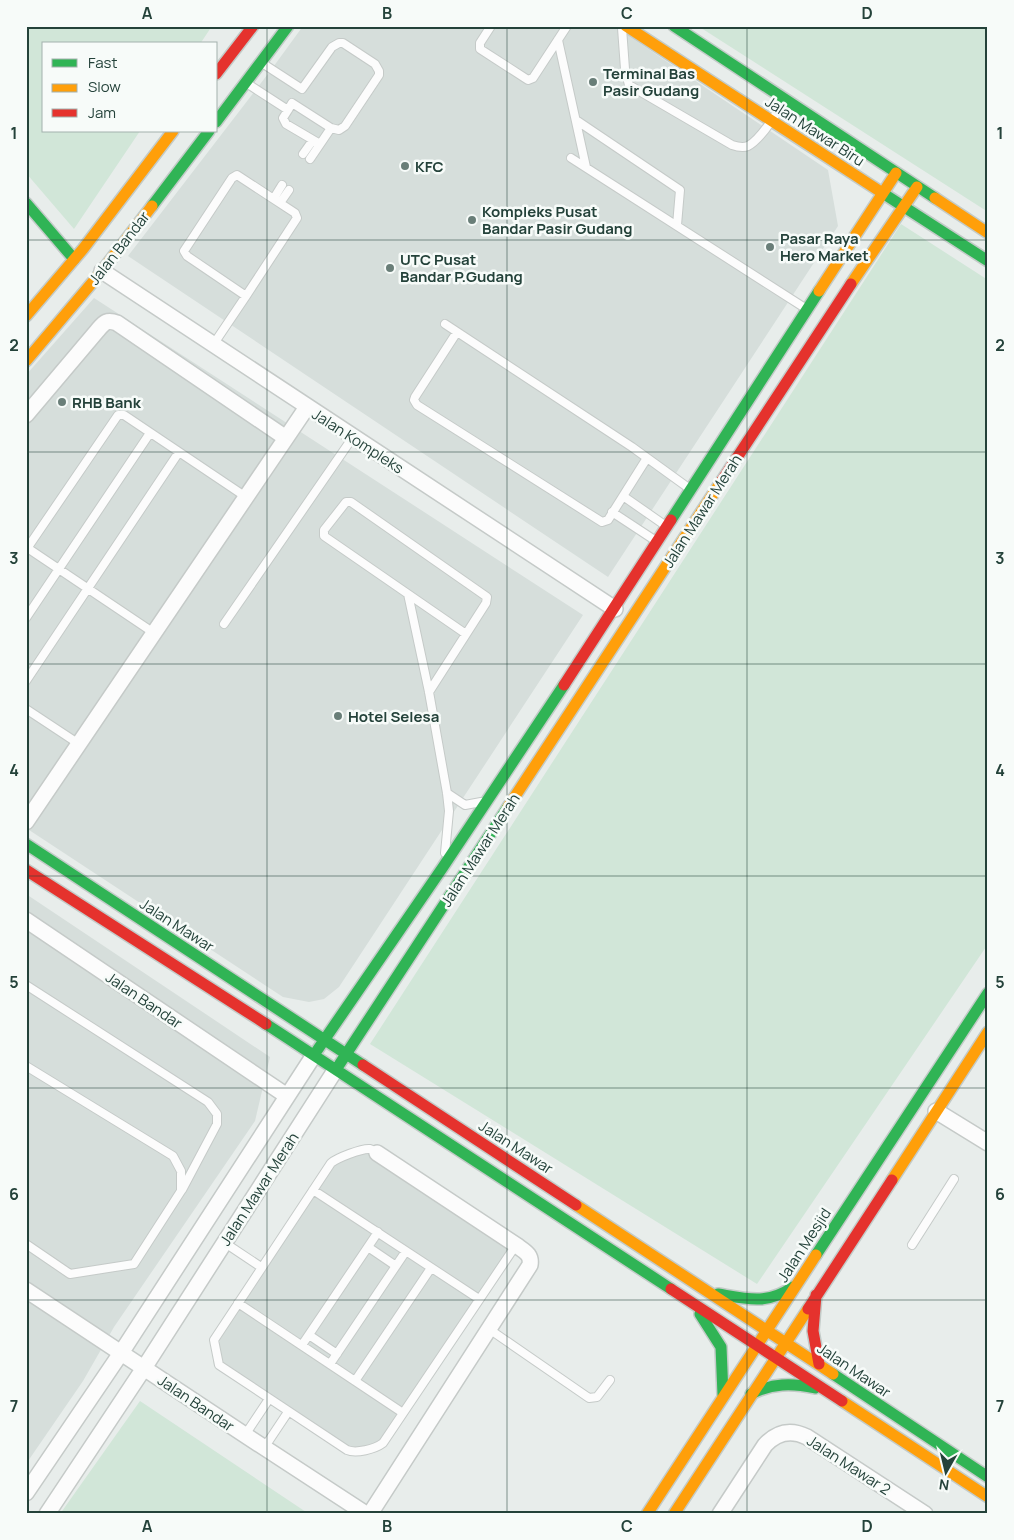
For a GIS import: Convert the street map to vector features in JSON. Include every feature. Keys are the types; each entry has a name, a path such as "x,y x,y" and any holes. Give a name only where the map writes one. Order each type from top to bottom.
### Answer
{"street":[{"path":"218,71 253,26"},
{"path":"218,119 288,26"},
{"name":"Jalan Mawar Biru","path":"626,26 772,120 903,208 988,261"},
{"name":"Jalan Mawar Biru","path":"674,26 988,233"},
{"name":"Jalan Bandar","path":"26,316 74,259 172,132"},
{"name":"Jalan Bandar","path":"26,361 102,272 208,132"},
{"name":"Jalan Mawar Merah","path":"47,1514 144,1368 346,1054 666,547 817,316 882,194 896,173"},
{"name":"Jalan Mawar Merah","path":"26,1493 121,1353 314,1055 443,867 615,609 676,532 690,489 817,316 903,208 917,187"},
{"path":"26,203 74,259"},
{"name":"Jalan Kompleks","path":"102,272 615,609"},
{"path":"26,416 97,331 105,322 110,321 117,323 286,438"},
{"path":"26,822 32,801 79,744 307,407"},
{"name":"Jalan Mawar","path":"26,844 819,1364 988,1477"},
{"path":"26,870 336,1069 988,1497"},
{"name":"Jalan Bandar","path":"26,920 287,1096"},
{"name":"Jalan Mesjid","path":"647,1514 723,1395 988,993"},
{"path":"674,1514 750,1394 988,1032"},
{"path":"936,1111 988,1143"},
{"path":"368,1514 530,1265 530,1256 516,1245 377,1153"},
{"path":"712,1294 764,1301 776,1298 792,1288 805,1271"},
{"name":"Jalan Bandar","path":"26,1290 244,1435 368,1514"},
{"path":"816,1295 814,1331 819,1364"},
{"path":"695,1306 716,1337 720,1347 723,1395"},
{"path":"750,1394 760,1388 776,1384 800,1384 825,1391"},
{"name":"Jalan Mawar 2","path":"720,1514 765,1445 771,1438 789,1432 807,1437 925,1514"}],"lane":[{"path":"491,26 480,43 480,49 528,80 533,78 568,26"},
{"path":"622,26 629,84 732,145 740,147 754,142 785,100"},
{"path":"558,40 586,167"},
{"path":"246,83 290,107 330,128 339,130 345,126 378,78 378,67 346,45 339,43 332,47 302,89 290,107 283,118 284,121 316,142"},
{"path":"262,63 302,89"},
{"path":"576,120 680,190 677,225"},
{"path":"306,157 316,142 330,128"},
{"path":"571,158 817,316"},
{"path":"213,345 246,296 297,218 295,212 240,176 234,176 184,250 187,256 246,296"},
{"path":"277,201 286,188"},
{"path":"445,324 647,458 690,489"},
{"path":"457,332 415,397 415,403 599,521 605,522 647,458"},
{"path":"154,633 27,548 115,417 121,414 246,496"},
{"path":"26,618 150,433"},
{"path":"224,624 353,437"},
{"path":"26,681 179,452"},
{"path":"623,496 676,532"},
{"path":"429,692 486,603 487,597 352,502 346,502 324,530 324,536 466,634"},
{"path":"612,512 666,547"},
{"path":"408,594 429,692 447,793 448,828 443,867"},
{"path":"26,709 79,744"},
{"path":"447,793 465,805 487,800"},
{"path":"26,985 208,1102 217,1114 217,1124 181,1192 134,1264 70,1274 26,1244"},
{"path":"26,1066 173,1156 181,1171 181,1192"},
{"path":"377,1153 371,1149 364,1149 331,1163 214,1338 217,1363 288,1412 352,1452 381,1445 516,1245"},
{"path":"912,1246 954,1180"},
{"path":"313,1190 479,1299"},
{"path":"302,1345 378,1232"},
{"path":"224,1243 261,1267"},
{"path":"368,1247 396,1266"},
{"path":"330,1364 406,1251"},
{"path":"355,1381 431,1268"},
{"path":"238,1303 403,1412"},
{"path":"489,1329 589,1398 597,1397 610,1380"},
{"path":"309,1335 337,1354"},
{"path":"244,1435 269,1399"},
{"path":"264,1448 288,1412"}],"shaded area":[{"path":"303,26 614,26 828,170 838,226 608,577 128,256"},
{"path":"94,298 583,615 339,987 324,999 309,1002 283,997 26,828 26,375"},
{"path":"26,894 270,1057 255,1121 114,1327 83,1381 26,1464"},
{"path":"367,1145 521,1242 383,1449 351,1456 214,1366 210,1338 330,1159"}],"green space":[{"path":"26,26 212,26 201,42 42,42 42,132 139,132 74,229 26,173"},
{"path":"698,26 988,26 988,212"},
{"path":"901,224 988,280 988,944 757,1284 370,1044"},
{"path":"140,1401 309,1514 60,1514"}],"traffic: fast":[{"path":"218,119 288,26"},
{"path":"674,26 935,198"},
{"path":"152,206 208,132"},
{"path":"881,192 988,261"},
{"path":"26,203 74,259"},
{"path":"671,520 819,291"},
{"path":"316,1052 443,867 564,685"},
{"path":"339,1065 508,807"},
{"path":"26,844 363,1065"},
{"path":"816,1255 988,993"},
{"path":"266,1024 671,1289"},
{"path":"718,1294 757,1299 784,1293 793,1287"},
{"path":"700,1314 721,1347 723,1395"},
{"path":"833,1374 988,1477"},
{"path":"751,1394 759,1390 782,1385 815,1388"}],"traffic: slow":[{"path":"626,26 881,192"},
{"path":"26,316 83,249 172,132"},
{"path":"819,291 896,173"},
{"path":"851,284 917,187"},
{"path":"935,198 988,233"},
{"path":"26,361 102,271 152,206"},
{"path":"508,807 721,482"},
{"path":"892,1180 988,1032"},
{"path":"576,1205 833,1374"},
{"path":"647,1514 816,1255"},
{"path":"674,1514 808,1309"},
{"path":"842,1401 988,1497"}],"traffic: jam":[{"path":"218,71 253,26"},
{"path":"721,482 851,284"},
{"path":"564,685 671,520"},
{"path":"26,870 266,1024"},
{"path":"363,1065 576,1205"},
{"path":"808,1309 892,1180"},
{"path":"671,1289 842,1401"},
{"path":"816,1295 813,1331 819,1364"}],"place":[{"name":"Terminal Bas Pasir Gudang","path":"593,82"},
{"name":"KFC","path":"405,166"},
{"name":"Kompleks Pusat Bandar Pasir Gudang","path":"472,220"},
{"name":"Pasar Raya Hero Market","path":"770,247"},
{"name":"UTC Pusat Bandar P.Gudang","path":"390,268"},
{"name":"RHB Bank","path":"62,402"},
{"name":"Hotel Selesa","path":"338,716"}]}
